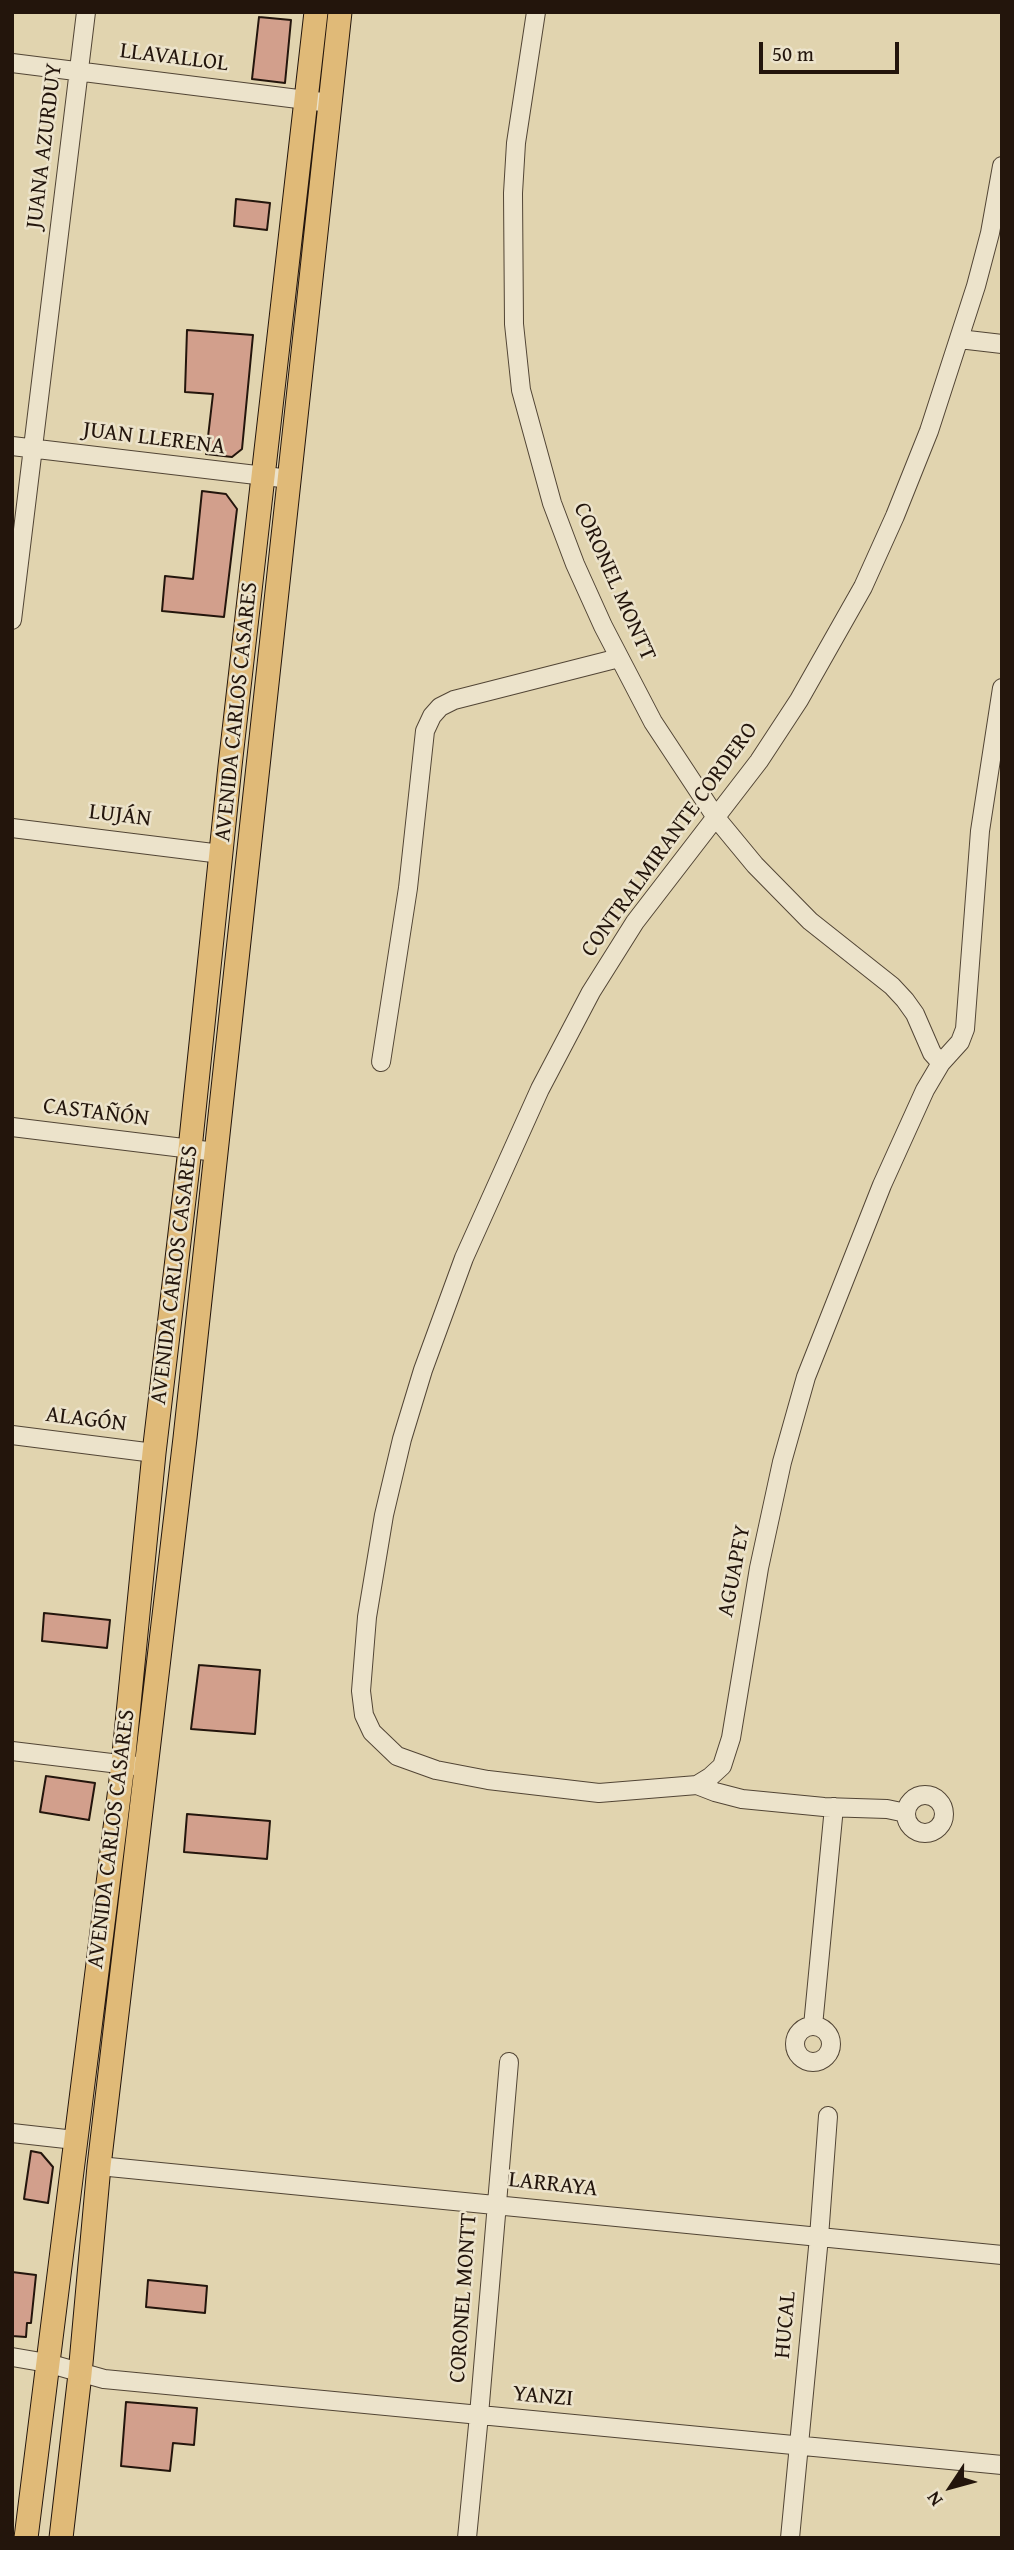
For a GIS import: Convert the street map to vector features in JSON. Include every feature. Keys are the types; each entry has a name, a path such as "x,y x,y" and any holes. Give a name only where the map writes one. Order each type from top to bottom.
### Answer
{"main road":[{"name":"AVENIDA CARLOS CASARES","path":"26,2538 123,1763 154,1453 191,1149 221,854 316,12"},
{"name":"AVENIDA CARLOS CASARES","path":"61,2538 80,2374 99,2166 216,1152 340,12"}],"street":[{"name":"JUANA AZURDUY","path":"12,620 86,12"},
{"name":"CORONEL MONTT","path":"536,12 516,143 513,193 514,324 520,390 552,503 580,576 653,722 717,819 755,865 810,921 898,993 915,1014 927,1044 941,1063"},
{"name":"LLAVALLOL","path":"12,63 330,103"},
{"name":"CONTRALMIRANTE CORDERO","path":"697,1785 599,1793 538,1786 436,1770 411,1762 384,1746 372,1732 364,1715 361,1690 367,1617 384,1515 402,1439 423,1370 464,1258 540,1089 591,992 635,922 717,819 759,761 799,701 863,587 929,431 990,233 1002,166"},
{"path":"959,339 1002,344"},
{"name":"JUAN LLERENA","path":"12,446 290,479"},
{"path":"381,1062 408,888 425,731 432,716 440,707 454,700 619,658"},
{"name":"AGUAPEY","path":"697,1785 722,1766 728,1753 759,1568 782,1462 806,1377 882,1185 925,1090 941,1063 960,1042 965,1029 980,831 1002,688"},
{"name":"LUJÁN","path":"12,828 221,854"},
{"name":"CASTAÑÓN","path":"12,1127 216,1152"},
{"name":"ALAGÓN","path":"12,1435 154,1453"},
{"path":"12,1751 146,1768"},
{"path":"697,1785 742,1799 906,1812"},
{"path":"814,2026 834,1807"},
{"name":"CORONEL MONTT","path":"467,2538 480,2415 509,2062"},
{"name":"HUCAL","path":"790,2538 828,2116"},
{"path":"12,2133 75,2140"},
{"name":"LARRAYA","path":"99,2166 496,2203 1002,2255"},
{"name":"YANZI","path":"12,2357 47,2362 104,2379 1002,2465"}],"building":[{"path":"259,17 291,20 285,83 252,79"},
{"path":"236,199 270,203 267,230 234,226"},
{"path":"187,330 253,335 242,449 232,457 206,454 213,394 185,392"},
{"path":"202,491 226,494 237,509 224,617 162,611 165,576 193,579"},
{"path":"44,1613 110,1620 107,1648 42,1641"},
{"path":"199,1665 260,1670 255,1734 191,1729"},
{"path":"46,1776 95,1783 89,1820 40,1812"},
{"path":"187,1814 270,1821 267,1859 184,1852"},
{"path":"31,2151 41,2153 53,2167 48,2203 24,2199"},
{"path":"12,2272 36,2275 31,2323 27,2323 26,2337 12,2336"},
{"path":"148,2280 207,2286 205,2313 146,2307"},
{"path":"126,2402 197,2408 194,2445 173,2443 170,2471 121,2466"}]}
